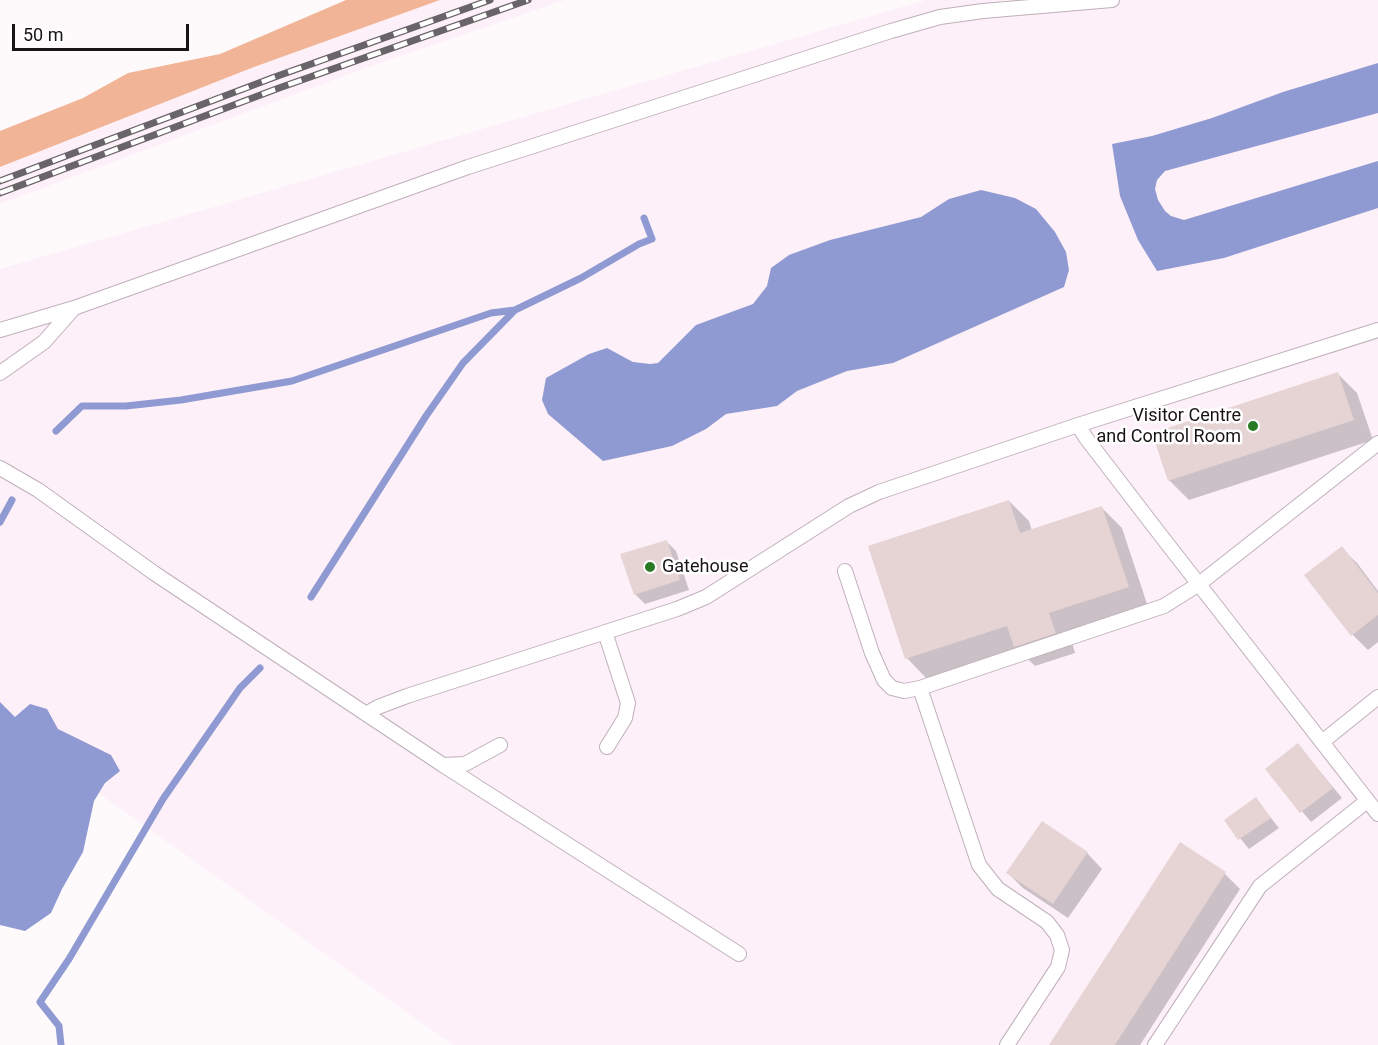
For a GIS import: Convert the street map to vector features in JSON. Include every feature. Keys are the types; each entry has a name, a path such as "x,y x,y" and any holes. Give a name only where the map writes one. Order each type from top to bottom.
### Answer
{"lane":[{"path":"0,330 74,308 468,167 891,31 940,17 972,12 1112,0"},
{"path":"0,373 44,342 74,308"},
{"path":"366,714 407,696 677,609 706,597 863,499 1078,425 1378,330"},
{"path":"1078,425 1378,814"},
{"path":"845,571 872,653 884,680 892,688 904,691 920,688 1164,606 1199,584 1378,442"},
{"path":"0,468 38,490 154,573 443,765 739,954"},
{"path":"605,632 628,703 625,718 607,747"},
{"path":"920,688 979,866 998,889 1047,922 1057,935 1062,950 1058,967 1007,1045"},
{"path":"1322,742 1378,697"},
{"path":"443,765 465,764 500,745"},
{"path":"1155,1045 1260,886 1368,801"}],"shaded area":[{"path":"346,0 440,0 254,67 0,167 0,131 83,98 128,73 220,54"},
{"path":"440,0 565,0 374,65 0,204 0,167 254,67"},
{"path":"926,0 1378,0 1378,1045 453,1045 0,723 0,269"}],"water":[{"path":"1378,63 1378,113 1165,171 1157,180 1155,189 1158,200 1165,211 1171,216 1184,220 1378,161 1378,208 1224,258 1157,271 1138,240 1120,196 1112,144 1152,136 1212,118 1283,92"},
{"path":"981,190 1015,198 1036,209 1055,232 1066,252 1069,270 1064,287 893,363 847,371 797,391 777,406 726,414 706,429 672,446 603,461 548,414 542,400 546,378 589,354 607,348 633,362 658,363 696,325 753,304 767,286 771,268 789,255 830,240 921,217 949,199"},
{"path":"0,702 15,717 30,704 47,709 58,729 111,755 120,771 105,783 94,801 83,852 51,913 25,931 0,925"}],"building":[{"name":"Visitor Centre and Control Room","path":"1338,372 1354,420 1168,481 1152,433"},
{"path":"1009,500 1020,533 1102,506 1129,587 1049,613 1056,633 1014,647 1007,626 905,659 868,546"},
{"name":"Gatehouse","path":"667,540 680,580 634,595 620,554"},
{"path":"1342,546 1378,593 1378,615 1351,636 1304,575"},
{"path":"1298,743 1333,788 1300,813 1265,769"},
{"path":"1256,797 1271,818 1238,840 1224,820"},
{"path":"1042,821 1088,852 1053,904 1006,873"},
{"path":"1180,842 1226,872 1115,1045 1049,1045"}],"waterway":[{"path":"311,597 426,416 463,363 515,310 581,278 639,244 652,239 644,218"},
{"path":"56,431 82,406 126,406 181,400 292,381 491,313 515,310"},
{"path":"0,522 12,500"},
{"path":"61,1045 59,1026 40,1002 69,959 163,799 240,688 260,668"}],"railway":[{"path":"0,181 272,78 490,0"},
{"path":"0,193 279,88 528,0"}],"place":[{"name":"Visitor Centre and Control Room","path":"1253,426"},
{"name":"Gatehouse","path":"650,567"}]}
